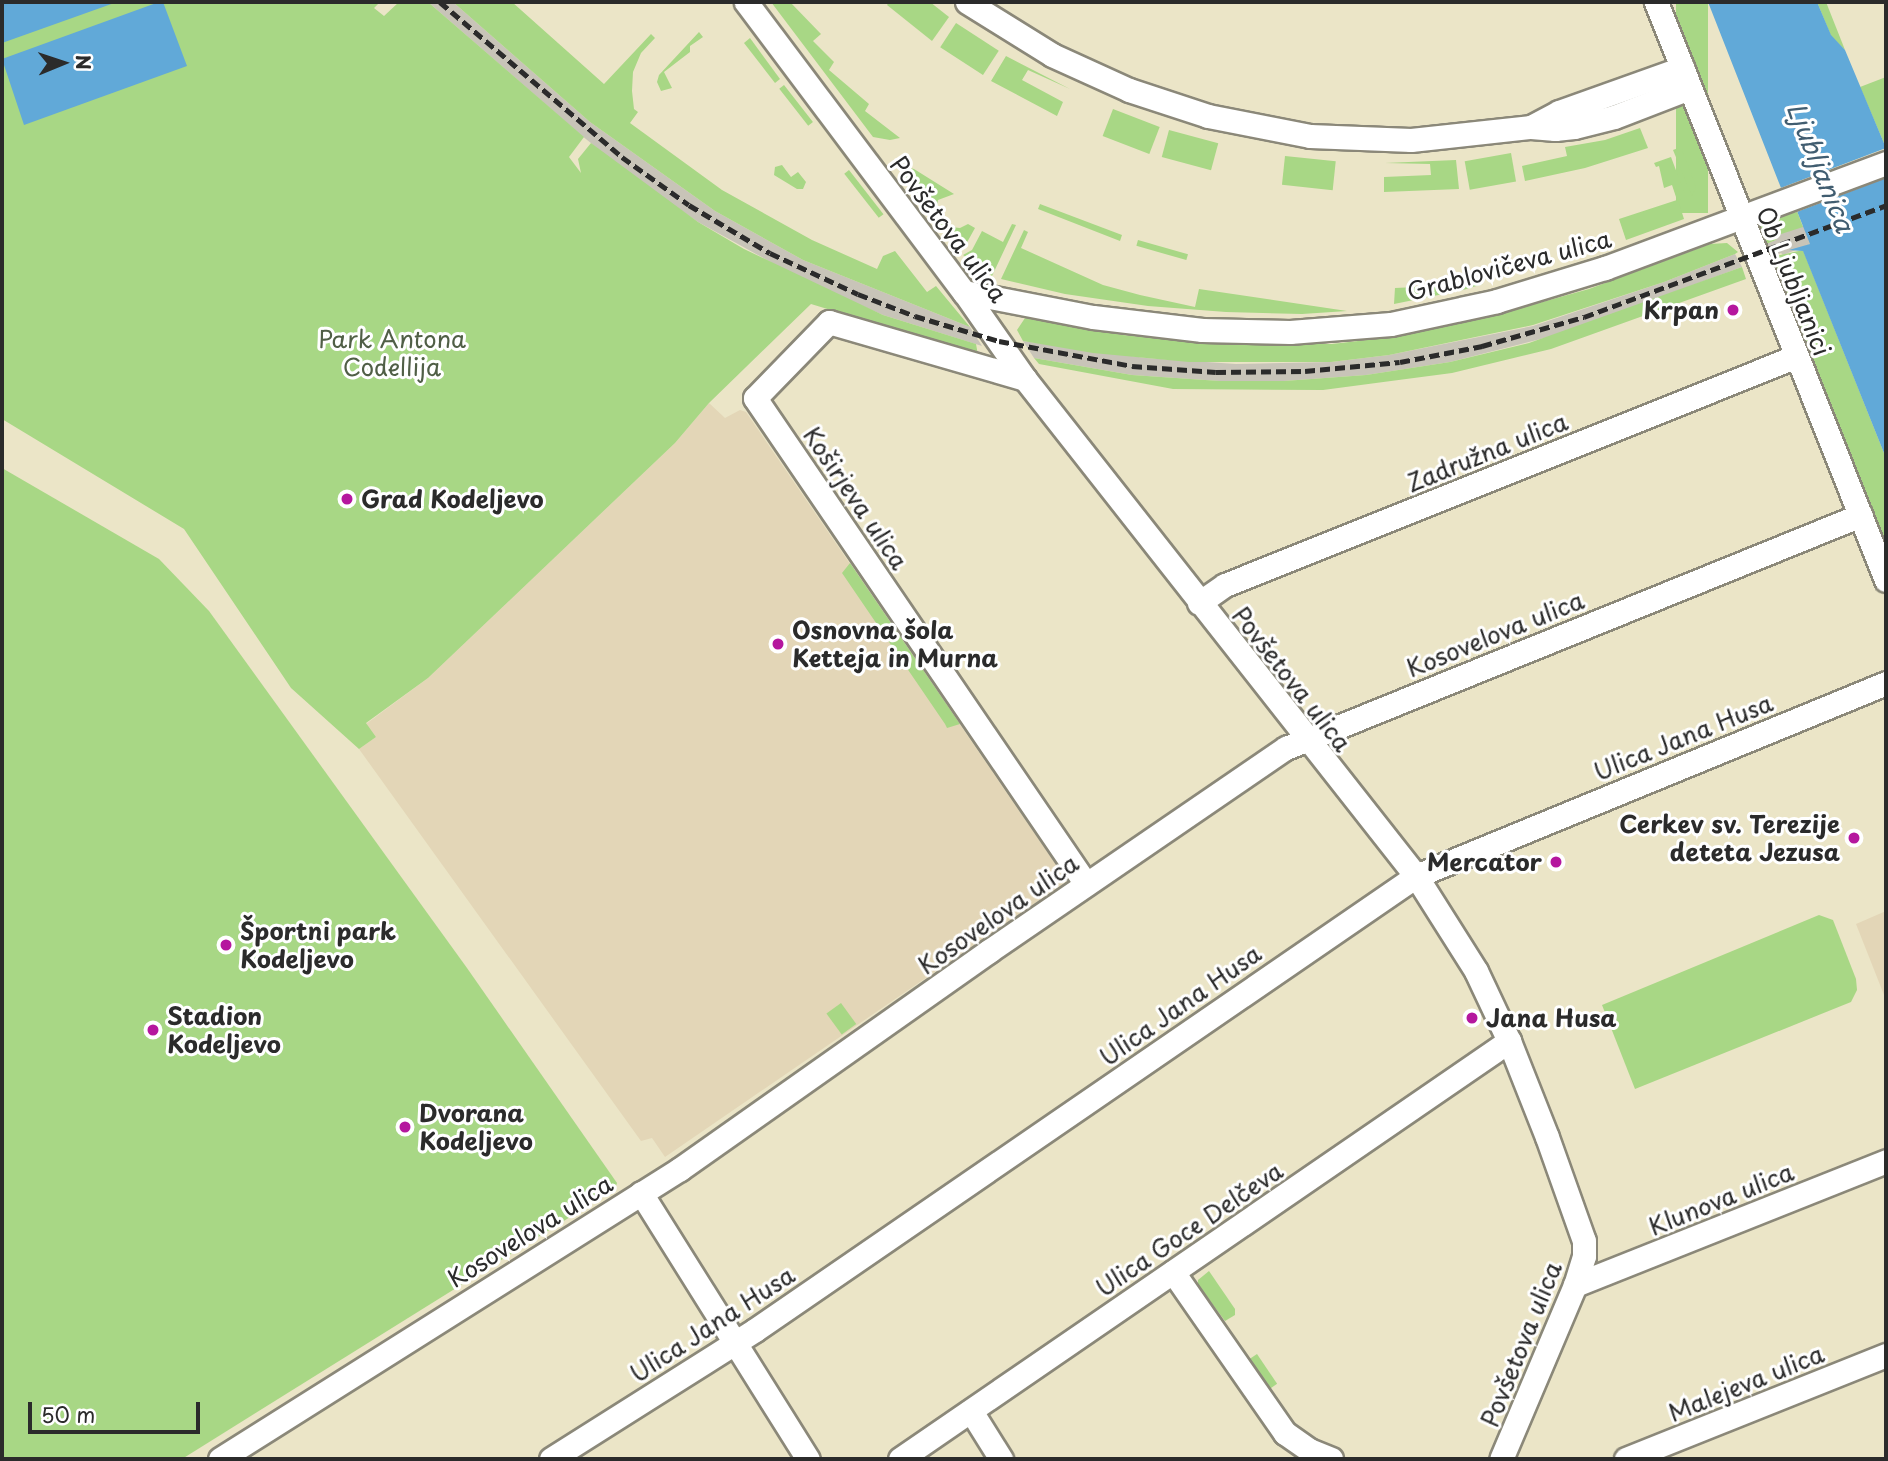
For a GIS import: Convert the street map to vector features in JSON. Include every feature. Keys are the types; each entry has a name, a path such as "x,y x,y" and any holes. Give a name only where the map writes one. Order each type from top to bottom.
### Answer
{"street":[{"name":"Povšetova ulica","path":"746,2 964,292 1025,379 1416,876 1476,971 1509,1041 1583,1231 1584,1256 1575,1285 1502,1459"},
{"path":"967,2 1034,45 1100,78 1168,104 1249,126 1331,138 1391,140 1462,137 1531,127 1555,129 1592,124 1686,78"},
{"name":"Ob Ljubljanici","path":"1656,2 1740,219 1886,580"},
{"name":"Grablovičeva ulica","path":"964,292 1093,317 1181,328 1267,332 1336,330 1412,320 1497,301 1605,268 1886,163"},
{"name":"Koširjeva ulica","path":"1025,379 830,322 755,398 1086,884"},
{"name":"Zadružna ulica","path":"1199,603 1225,585 1797,356"},
{"name":"Kosovelova ulica","path":"220,1459 680,1169 1086,884 1306,739 1861,515"},
{"name":"Ulica Jana Husa","path":"551,1459 735,1343 1416,876 1886,683"},
{"name":"Ulica Goce Delčeva","path":"900,1459 1509,1041"},
{"name":"Klunova ulica","path":"1575,1285 1886,1161"},
{"path":"640,1194 808,1459"},
{"path":"1173,1272 1285,1433 1309,1450 1331,1459"},
{"name":"Malejeva ulica","path":"1626,1459 1886,1355"},
{"path":"971,1410 1002,1459"}],"shaded area":[{"path":"428,2 453,2 590,122 715,211 803,260 970,327 982,346 883,315 796,276 698,222 629,174 581,135"},
{"path":"1886,195 1886,214 1783,255 1781,253 1771,257 1766,244 1776,240 1774,236"},
{"path":"1735,254 1742,267 1560,334 1450,362 1366,375 1284,381 1220,381 1132,375 1034,358 1023,341 1146,358 1236,364 1331,362 1389,355 1533,326 1664,282"},
{"path":"709,403 725,418 740,410 746,412 1067,881 665,1157 652,1138 641,1141 359,749 376,737 366,724 428,678 675,443"},
{"path":"1886,911 1886,1000 1856,924"}],"green space":[{"name":"Park Antona Codellija","path":"2,2 380,2 374,8 384,16 399,2 428,2 584,137 569,157 581,173 578,159 591,143 698,222 744,249 883,315 976,344 978,355 811,304 709,403 675,443 428,678 366,723 376,737 359,749 291,688 184,529 2,419"},
{"path":"453,2 512,2 604,84 651,34 655,38 641,53 633,72 634,109 638,112 630,123 722,190 812,240 877,269 883,256 895,251 927,292 936,286 970,327 803,260 715,211 590,122"},
{"path":"771,2 790,2 821,34 813,41 834,62 829,70 869,104 865,111 900,138 890,140 873,137"},
{"path":"889,2 930,2 949,17 932,41 887,5"},
{"path":"1676,2 1708,2 1708,213 1676,213"},
{"path":"1817,2 1826,2 1845,50 1831,36"},
{"path":"956,23 999,51 983,75 940,47"},
{"path":"699,32 703,37 690,46 690,52 664,72 672,88 661,91 657,82 659,75"},
{"path":"750,38 780,79 775,83 744,43"},
{"path":"1006,56 1070,89 1028,70 1022,80 1063,102 1057,116 991,81"},
{"path":"1886,77 1886,148 1860,87"},
{"path":"784,85 813,122 808,126 779,89"},
{"path":"1113,109 1160,127 1149,154 1103,136"},
{"path":"1640,128 1648,148 1585,168 1525,181 1522,166 1567,156 1565,147 1605,140"},
{"path":"1169,130 1218,143 1211,170 1162,157"},
{"path":"1681,147 1696,187 1692,196 1673,150"},
{"path":"1511,153 1516,182 1470,190 1465,161"},
{"path":"1285,156 1336,161 1333,190 1282,185"},
{"path":"1671,157 1686,197 1678,200 1684,219 1626,240 1619,219 1677,200 1672,185 1664,188 1659,166 1656,167 1654,163"},
{"path":"1456,160 1459,189 1384,192 1384,177 1431,175 1430,164 1385,163"},
{"path":"782,165 791,177 798,172 806,182 803,189 797,189 774,175 775,167"},
{"path":"903,166 914,169 954,194 938,200 936,212 951,227 960,228 968,224 975,228 965,246 955,245 904,179"},
{"path":"849,170 883,214 879,218 844,174"},
{"path":"1040,204 1122,235 1120,241 1038,209"},
{"path":"1797,211 1803,227 1775,236 1776,240 1766,244 1759,228"},
{"path":"1012,224 1016,225 992,276 963,255 972,250 982,231 1003,242"},
{"path":"1024,230 1028,232 1021,248 1103,285 1140,295 1195,307 1199,289 1347,311 1302,314 1148,306 1065,294 1001,279"},
{"path":"1138,240 1188,254 1186,260 1136,246"},
{"path":"1727,243 1738,252 1664,282 1533,325 1389,355 1331,362 1189,362 1093,353 1023,341 1017,330 1025,318 1123,335 1211,344 1332,344 1384,338 1528,306 1589,289 1710,244"},
{"path":"1803,250 1886,458 1886,544 1771,257"},
{"path":"1742,267 1746,279 1551,349 1452,373 1323,390 1173,389 1039,364 1034,358 1132,375 1220,381 1284,381 1366,375 1450,362 1529,343"},
{"path":"1483,284 1463,290 1394,304 1395,288"},
{"name":"Športni park Kodeljevo","path":"2,468 159,559 209,611 467,968 617,1183 615,1189 182,1459 2,1459"},
{"path":"850,563 960,724 947,728 842,573"},
{"path":"1819,915 1833,920 1856,979 1857,990 1851,1002 1635,1089 1602,1005"},
{"path":"841,1003 856,1024 842,1035 826,1014"},
{"path":"1209,1271 1235,1309 1235,1315 1225,1321 1198,1285 1198,1280"},
{"path":"1257,1354 1277,1384 1270,1389 1250,1359"}],"water":[{"path":"2,2 117,2 2,43"},
{"path":"163,2 187,66 24,125 2,59"},
{"name":"Ljubljanica","path":"1708,2 1817,2 1831,35 1845,50 1886,148 1886,458 1803,251 1789,250 1810,244 1797,211 1781,188"}],"pier":[{"path":"1886,148 1886,178 1794,213 1784,190 1778,189"}],"railway":[{"path":"440,2 622,157 689,205 770,253 858,294 915,316 999,341 1132,366 1216,372 1305,371 1400,362 1482,346 1584,317 1886,205"}],"place":[{"name":"Krpan","path":"1733,310"},
{"name":"Grad Kodeljevo","path":"347,499"},
{"name":"Osnovna šola Ketteja in Murna","path":"778,644"},
{"name":"Cerkev sv. Terezije deteta Jezusa","path":"1854,838"},
{"name":"Mercator","path":"1556,862"},
{"name":"Športni park Kodeljevo","path":"226,945"},
{"name":"Jana Husa","path":"1472,1018"},
{"name":"Stadion Kodeljevo","path":"153,1030"},
{"name":"Dvorana Kodeljevo","path":"405,1127"}]}
